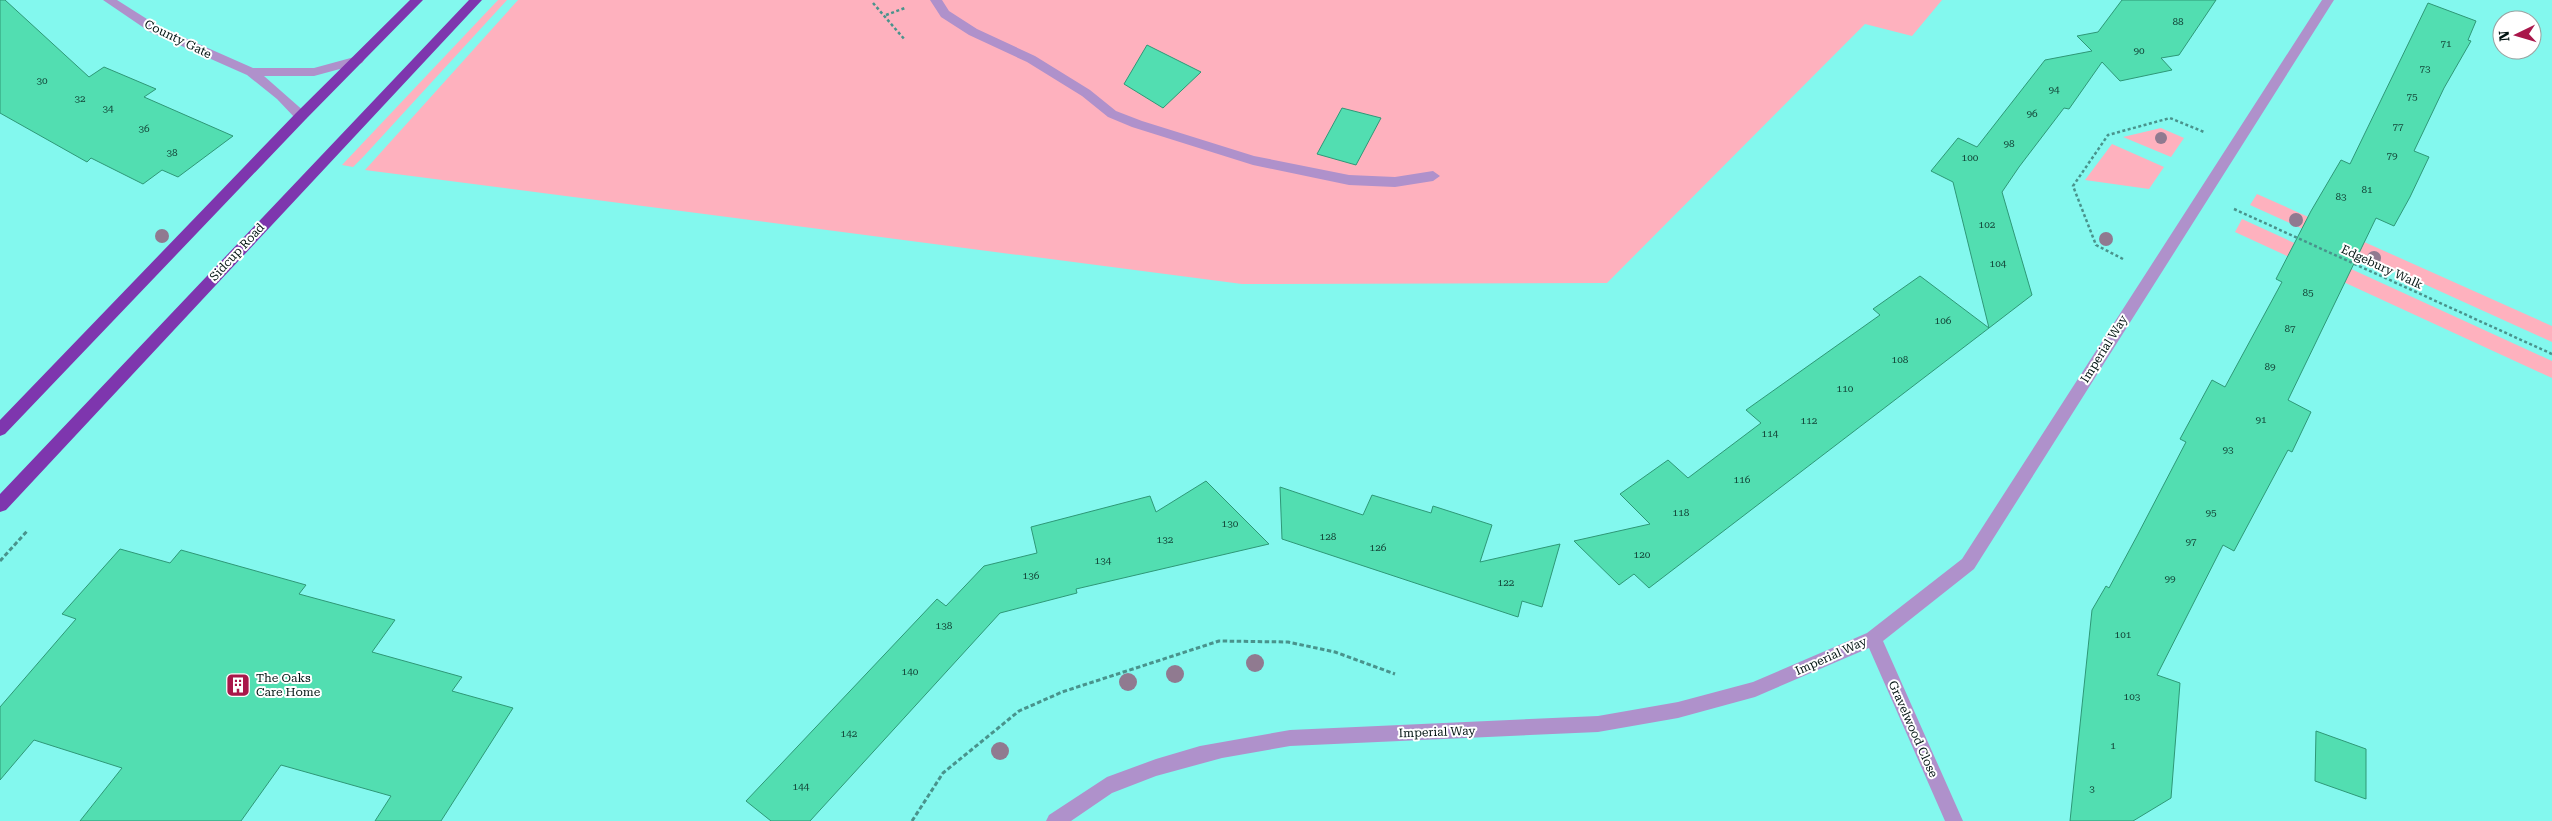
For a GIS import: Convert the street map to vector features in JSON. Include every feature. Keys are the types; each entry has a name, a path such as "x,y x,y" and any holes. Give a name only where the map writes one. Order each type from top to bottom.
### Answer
{"highway":[{"path":"0,430 301,116 417,0"},
{"name":"Sidcup Road","path":"0,505 476,0"}],"street":[{"name":"County Gate","path":"109,0 154,29 251,72 281,96 301,116"},
{"path":"936,0 945,14 973,32 1031,59 1086,93 1112,114 1137,124 1253,160 1349,180 1395,182 1433,176"},
{"name":"Imperial Way","path":"1055,821 1112,784 1185,758 1240,745 1290,738 1598,724 1678,710 1756,689 1873,638 1968,564 2153,273 2206,196 2328,0"},
{"name":"County Gate","path":"251,72 314,72 358,60"},
{"name":"Gravelwood Close","path":"1873,638 1954,821"}],"path":[{"path":"873,3 905,40"},
{"path":"2153,273 2096,245 2073,186 2108,135 2170,118 2237,146"},
{"name":"Edgebury Walk","path":"2206,196 2552,354"},
{"path":"912,821 943,773 1019,711 1062,692 1219,641 1288,642 1335,652 1395,674"}],"shaded area":[{"path":"498,0 507,0 364,156 353,167 342,165"},
{"path":"518,0 1942,0 1912,36 1865,24 1607,283 1242,284 365,170"},
{"path":"2161,128 2184,138 2171,157 2123,137"},
{"path":"2112,144 2164,167 2149,189 2085,180"},
{"path":"2257,194 2552,326 2552,342 2250,205"},
{"path":"2242,219 2552,361 2552,378 2235,232"}],"building":[{"path":"0,0 5,0 89,77 104,67 156,89 144,97 233,136 178,177 162,170 143,184 91,158 87,162 0,113"},
{"path":"2122,0 2216,0 2179,55 2161,58 2172,70 2120,81 2102,62 2069,109 2064,108 2019,167 2002,192 2032,295 1989,328 1953,182 1931,171 1958,138 1977,147 2045,60 2092,51 2077,36 2098,32"},
{"path":"2428,3 2476,21 2468,40 2471,41 2444,88 2414,151 2429,157 2410,197 2394,226 2376,218 2288,400 2311,412 2292,452 2288,450 2234,551 2223,545 2157,675 2180,683 2171,798 2133,821 2070,821 2092,610 2106,586 2109,588 2137,536 2186,442 2180,439 2212,380 2225,387 2282,282 2276,279 2311,211 2341,160 2350,164"},
{"path":"1147,45 1201,72 1163,108 1124,84"},
{"path":"1342,108 1381,118 1356,165 1317,154"},
{"path":"1920,276 1989,328 1649,588 1634,574 1619,585 1574,541 1650,524 1620,494 1668,460 1688,478 1761,423 1746,410 1880,315 1873,309"},
{"path":"1206,481 1269,544 1076,589 1077,593 1000,613 810,821 771,821 746,801 937,599 946,606 984,566 1037,553 1031,527 1150,496 1156,512"},
{"path":"1280,487 1363,515 1372,495 1431,513 1433,506 1492,525 1480,562 1560,544 1542,607 1522,601 1518,617 1282,539"},
{"name":"The Oaks Care Home","path":"120,549 170,563 181,550 306,585 299,594 395,620 372,652 462,677 452,691 513,708 441,821 375,821 391,796 281,765 241,821 80,821 122,768 34,740 0,780 0,707 76,619 62,614"},
{"path":"2316,731 2366,749 2366,799 2315,781"}],"place":[{"name":"The Oaks Care Home","path":"238,685"}]}
